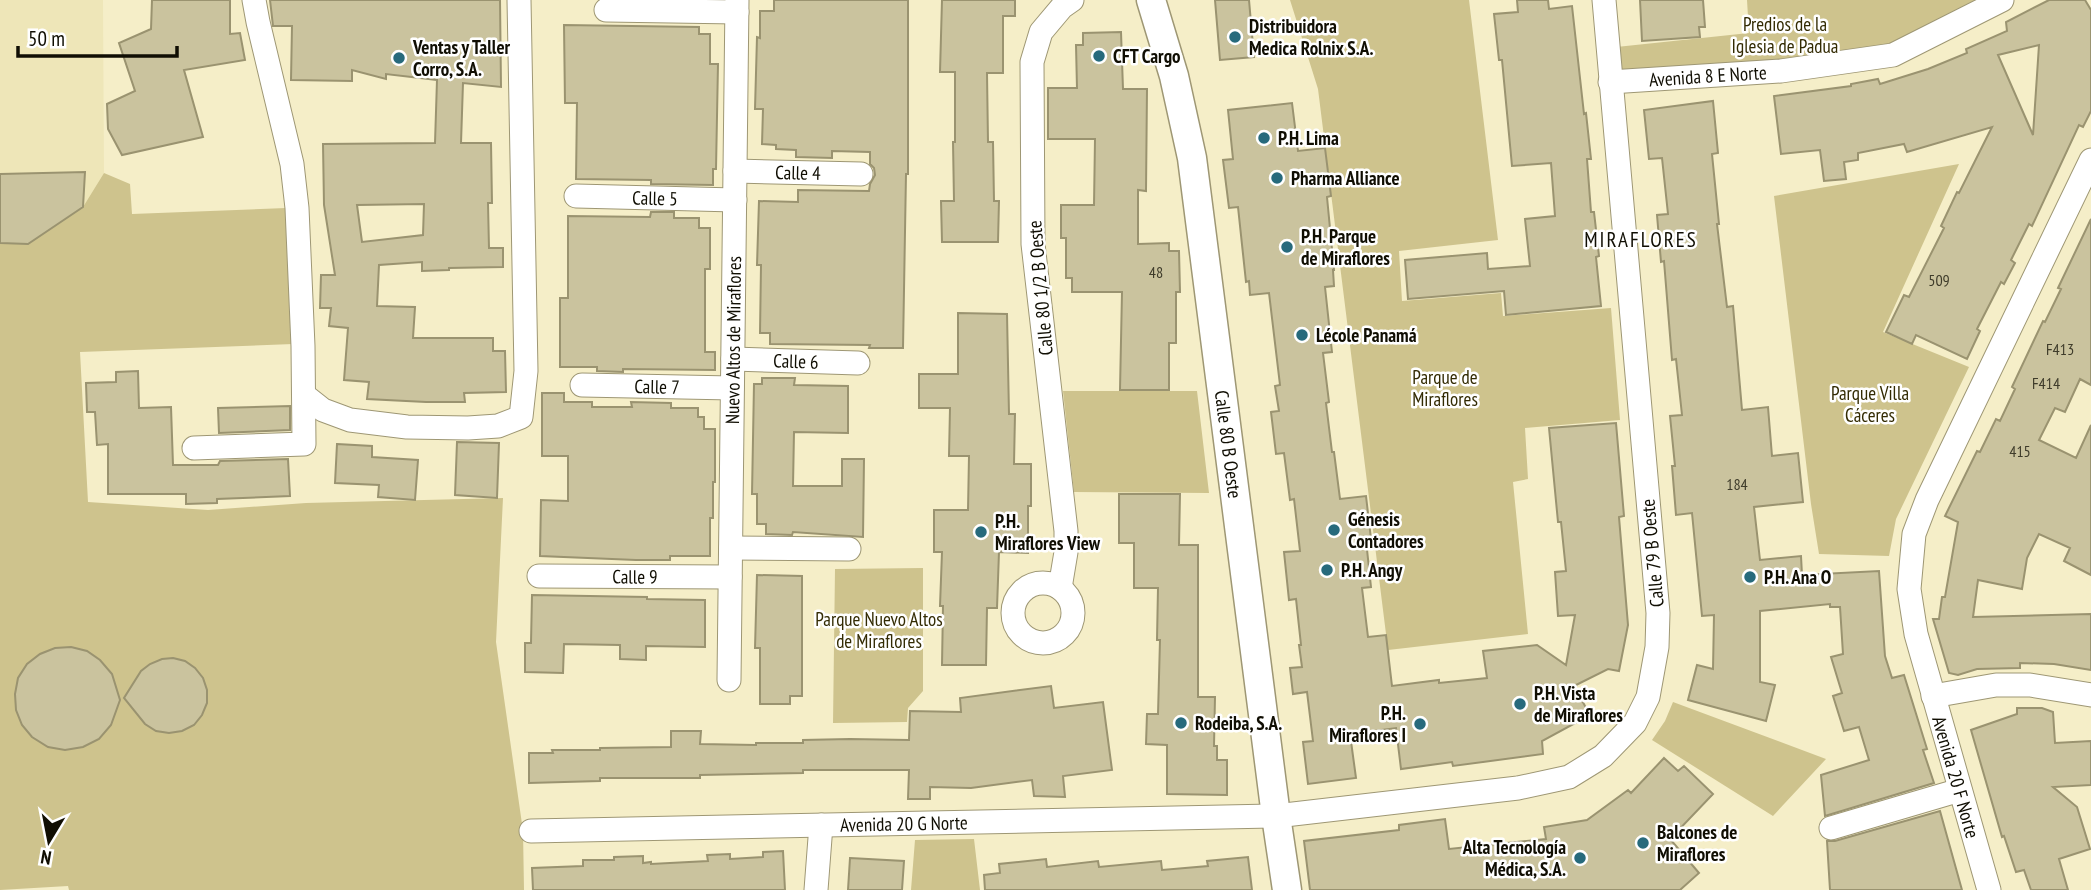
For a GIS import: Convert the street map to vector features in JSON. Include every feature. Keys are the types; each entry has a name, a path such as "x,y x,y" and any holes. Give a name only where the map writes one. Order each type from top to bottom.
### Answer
{"street":[{"path":"194,448 304,444 297,208 292,164 254,0"},
{"path":"304,395 323,410 350,420 407,427 498,426 521,416 526,371 519,0"},
{"name":"Calle 80 1/2 B Oeste","path":"1060,588 1066,552 1066,531 1034,244 1032,62 1041,32 1062,7 1072,0"},
{"name":"Calle 80 B Oeste","path":"1151,0 1174,76 1192,158 1287,890"},
{"name":"Calle 79 B Oeste","path":"1276,816 1518,788 1569,777 1603,756 1635,723 1648,697 1657,648 1658,613 1604,0"},
{"name":"Avenida 8 E Norte","path":"1610,82 1781,71 1893,55 2002,0"},
{"path":"606,10 737,6"},
{"name":"Nuevo Altos de Miraflores","path":"729,680 737,6"},
{"path":"1933,696 1916,634 1909,589 1914,534 1927,499 2091,160"},
{"name":"Calle 4","path":"735,171 861,173"},
{"name":"Calle 5","path":"576,196 735,200"},
{"name":"Calle 6","path":"733,359 858,363"},
{"name":"Calle 7","path":"582,385 733,388"},
{"path":"731,548 849,549"},
{"name":"Calle 9","path":"539,576 730,577"},
{"name":"Avenida 20 F Norte","path":"1989,890 1933,696 1996,685 2030,685 2091,695"},
{"path":"1831,828 1960,790"},
{"name":"Avenida 20 G Norte","path":"531,831 1276,816"},
{"path":"816,890 821,825"}],"shaded area":[{"path":"0,0 103,0 104,173 83,207 28,244 0,243"}],"green space":[{"name":"Parque de Miraflores","path":"1290,0 1469,0 1498,240 1399,251 1402,301 1501,293 1503,316 1611,308 1620,420 1525,428 1528,479 1513,482 1528,634 1388,650 1318,89"},
{"name":"Predios de la Iglesia de Padua","path":"1747,0 2002,0 1893,55 1610,82 1607,48 1749,33"},
{"name":"Parque Villa Cáceres","path":"1959,164 1883,332 1969,367 1896,519 1889,556 1819,554 1774,196"},
{"path":"104,173 130,184 132,214 286,208 293,344 80,352 88,502 208,510 306,503 503,498 496,642 523,831 524,890 69,890 68,886 0,890 0,243 28,243 83,207"},
{"path":"1063,391 1197,391 1209,493 1074,492"},
{"name":"Parque Nuevo Altos de Miraflores","path":"923,568 923,691 908,708 907,722 833,723 835,569"},
{"path":"1673,702 1826,759 1773,816 1652,740 1665,721"},
{"path":"974,839 980,890 911,890 915,840"}],"building":[{"path":"152,0 230,0 230,34 240,33 245,60 184,70 203,137 122,155 108,129 107,104 135,91 119,43 151,29"},
{"path":"270,0 500,0 501,87 463,83 461,143 491,143 492,203 488,203 489,248 503,248 503,267 422,271 422,262 379,265 377,306 415,307 413,338 493,338 493,351 505,351 506,392 464,393 465,402 367,399 369,382 344,380 348,328 329,326 331,308 320,308 321,275 335,275 324,205 323,144 435,143 437,80 386,74 386,79 352,70 352,81 291,80 292,26 273,26","holes":["424,204 423,235 362,242 357,205"]},
{"path":"774,0 908,0 908,174 903,348 770,344 770,333 760,333 761,265 757,265 759,201 798,202 798,190 869,191 875,175 870,164 870,152 832,151 832,158 796,157 796,150 776,149 776,145 762,144 763,109 755,109 757,37 760,38 760,11 774,11"},
{"path":"942,0 1015,0 1015,16 1003,16 1003,73 987,73 988,142 993,142 994,201 999,201 998,242 942,242 941,201 954,201 955,72 940,72"},
{"name":"Distribuidora Medica Rolnix S.A.","path":"1215,0 1249,0 1254,57 1220,60"},
{"path":"1517,0 1548,0 1549,9 1572,6 1591,159 1587,159 1591,212 1594,212 1599,256 1596,257 1601,306 1506,315 1504,291 1408,299 1405,260 1487,253 1488,269 1530,266 1525,219 1555,216 1551,163 1512,166 1502,60 1499,60 1494,14 1518,12"},
{"path":"1640,0 1703,0 1705,27 1699,27 1700,37 1642,41"},
{"path":"2049,0 2085,0 2091,10 2091,111 2083,127 2079,125 2032,226 2029,224 2011,260 2015,263 2004,284 2001,282 1977,329 1980,331 1967,359 1916,335 1912,344 1886,332 1904,295 1909,297 1944,228 1941,226 1957,192 1959,193 1992,127 1907,152 1904,144 1858,153 1858,160 1844,162 1846,179 1824,181 1820,150 1781,154 1774,96 1851,86 1878,79 1880,84 1928,69 1967,53 1966,49 2007,31 2006,22","holes":["2039,45 2033,135 1998,55"]},
{"path":"564,25 699,27 699,34 710,34 710,64 718,64 716,169 713,169 713,185 651,184 651,180 576,179 577,103 565,103"},
{"path":"1121,32 1123,89 1147,89 1146,191 1138,190 1138,244 1169,243 1169,251 1179,251 1180,292 1176,292 1176,343 1169,343 1169,390 1120,390 1122,292 1072,292 1072,278 1066,278 1066,238 1061,238 1061,205 1094,205 1095,139 1048,139 1048,88 1077,88 1076,45 1083,45 1083,33"},
{"path":"1713,101 1718,153 1712,154 1717,224 1727,307 1733,306 1742,410 1768,407 1772,456 1798,453 1803,502 1754,507 1760,560 1801,556 1802,575 1879,571 1885,656 1892,678 1904,675 1927,749 1923,750 1934,783 1825,816 1821,775 1869,760 1859,727 1844,731 1833,696 1842,693 1831,657 1843,654 1840,607 1830,607 1830,604 1760,611 1760,682 1775,685 1766,721 1688,700 1697,665 1713,669 1714,615 1702,616 1692,513 1676,515 1670,416 1682,415 1676,359 1672,360 1664,261 1661,262 1657,215 1668,214 1662,158 1649,159 1644,110"},
{"path":"1292,103 1298,151 1325,148 1331,196 1327,197 1334,286 1325,287 1332,352 1323,353 1332,452 1340,499 1366,496 1371,539 1366,540 1371,587 1362,588 1368,637 1386,635 1392,686 1487,678 1483,651 1537,645 1566,665 1575,615 1558,616 1555,572 1566,571 1561,522 1558,522 1549,428 1616,423 1624,516 1619,517 1628,625 1619,671 1608,669 1574,686 1590,715 1542,741 1543,754 1453,766 1452,762 1401,769 1396,728 1350,734 1356,778 1308,784 1303,742 1313,741 1307,692 1293,694 1290,668 1302,667 1301,645 1296,599 1289,600 1284,552 1300,551 1294,499 1290,500 1284,453 1276,454 1271,412 1279,411 1275,386 1280,385 1269,293 1250,295 1249,281 1246,282 1238,207 1229,208 1223,160 1233,159 1228,110"},
{"path":"85,172 83,207 28,244 0,243 0,174"},
{"path":"651,212 674,212 674,218 699,218 699,228 710,228 710,269 705,269 705,352 715,352 715,370 623,369 623,372 597,371 597,367 560,367 560,298 568,298 568,216 650,217"},
{"path":"2091,219 2091,385 2080,379 2065,412 2055,408 2039,440 2076,458 2091,425 2091,575 2064,561 2070,548 2039,534 2027,558 2022,589 1978,580 1973,617 2091,614 2091,670 2054,664 2020,663 2020,668 1977,669 1958,675 1949,673 1933,619 1939,619 1942,597 1945,597 1958,522 1945,516 1977,451 1980,452 1996,419 2000,421 2015,389 2012,387 2061,289 2058,288"},
{"path":"958,313 1007,314 1009,414 1015,414 1014,464 1031,464 1028,553 999,552 997,608 987,608 986,665 942,665 942,552 934,552 934,510 968,510 969,456 949,456 950,408 919,408 919,374 958,374"},
{"path":"138,371 139,408 171,407 173,465 218,465 220,461 288,459 290,496 217,499 217,503 186,504 186,494 108,494 108,444 97,445 95,412 87,412 86,383 116,382 116,372"},
{"path":"762,378 795,378 794,385 848,386 848,433 794,432 793,486 842,486 842,459 864,459 863,537 793,532 792,535 766,534 766,524 757,524 757,494 752,494 754,384 762,384"},
{"path":"542,393 564,393 564,402 592,402 592,407 632,407 631,402 671,403 671,408 698,408 698,417 704,417 704,429 715,429 710,556 670,556 670,560 636,560 540,556 541,500 568,501 568,456 542,456"},
{"path":"290,406 290,430 219,433 218,408"},
{"path":"457,442 499,443 497,498 455,495"},
{"path":"337,444 372,446 372,457 418,460 415,500 378,497 379,485 335,483"},
{"path":"1119,494 1180,494 1179,545 1198,545 1198,697 1215,697 1214,746 1217,746 1217,760 1227,760 1227,795 1167,794 1167,745 1146,744 1147,714 1158,714 1158,588 1134,588 1134,543 1119,543"},
{"path":"757,575 802,576 802,696 790,696 790,704 760,704 760,648 755,648"},
{"path":"532,595 705,600 705,647 646,646 646,660 620,659 620,645 564,644 563,673 525,672 525,643 531,643"},
{"path":"71,647 87,651 100,660 112,674 120,700 111,725 99,739 83,747 65,750 48,747 32,737 22,725 16,710 15,694 18,678 27,664 40,654 55,648"},
{"path":"162,659 185,661 203,678 207,703 194,725 169,733 156,731 145,724 124,698 141,671"},
{"path":"1051,686 1054,708 1103,702 1112,770 1063,776 1065,797 1034,796 1032,780 971,788 930,787 930,799 908,799 909,770 803,770 803,773 700,775 700,778 600,778 600,781 529,783 529,753 671,747 671,731 701,731 700,744 756,745 850,739 909,740 910,711 961,712 960,698"},
{"path":"2017,708 2042,708 2053,712 2055,743 2091,741 2091,785 2053,787 2077,807 2090,849 2059,859 2068,890 2031,890 2024,870 2016,872 2004,836 2002,837 1971,730 2017,714"},
{"path":"1664,758 1678,771 1684,766 1713,794 1670,839 1699,873 1680,890 1310,890 1304,841 1399,830 1399,825 1445,819 1449,849 1546,839 1544,827 1587,820 1628,790 1631,793"},
{"path":"1940,811 1962,890 1830,890 1827,841"},
{"path":"783,851 785,890 533,890 532,868 583,866 583,860 643,856 643,863 651,864 708,861 707,855 730,854 730,859 763,857 763,852"},
{"path":"1248,857 1252,890 985,890 984,875 1000,873 999,864 1046,859 1047,867 1098,861 1099,867 1161,861 1162,870 1208,866 1207,861"},
{"path":"850,858 904,861 902,890 848,890"}],"place":[{"name":"Distribuidora Medica Rolnix S.A.","path":"1235,37"},
{"name":"CFT Cargo","path":"1099,56"},
{"name":"Ventas y Taller Corro, S.A.","path":"399,58"},
{"name":"P.H. Lima","path":"1264,138"},
{"name":"Pharma Alliance","path":"1277,178"},
{"name":"P.H. Parque de Miraflores","path":"1287,247"},
{"name":"Lécole Panamá","path":"1302,335"},
{"name":"Génesis Contadores","path":"1334,530"},
{"name":"P.H. Miraflores View","path":"981,532"},
{"name":"P.H. Angy","path":"1327,570"},
{"name":"P.H. Ana O","path":"1750,577"},
{"name":"P.H. Vista de Miraflores","path":"1520,704"},
{"name":"Rodeiba, S.A.","path":"1181,723"},
{"name":"P.H. Miraflores I","path":"1420,724"},
{"name":"Balcones de Miraflores","path":"1643,843"},
{"name":"Alta Tecnología Médica, S.A.","path":"1580,858"}],"district":[{"name":"MIRAFLORES","path":"1641,240"}]}
